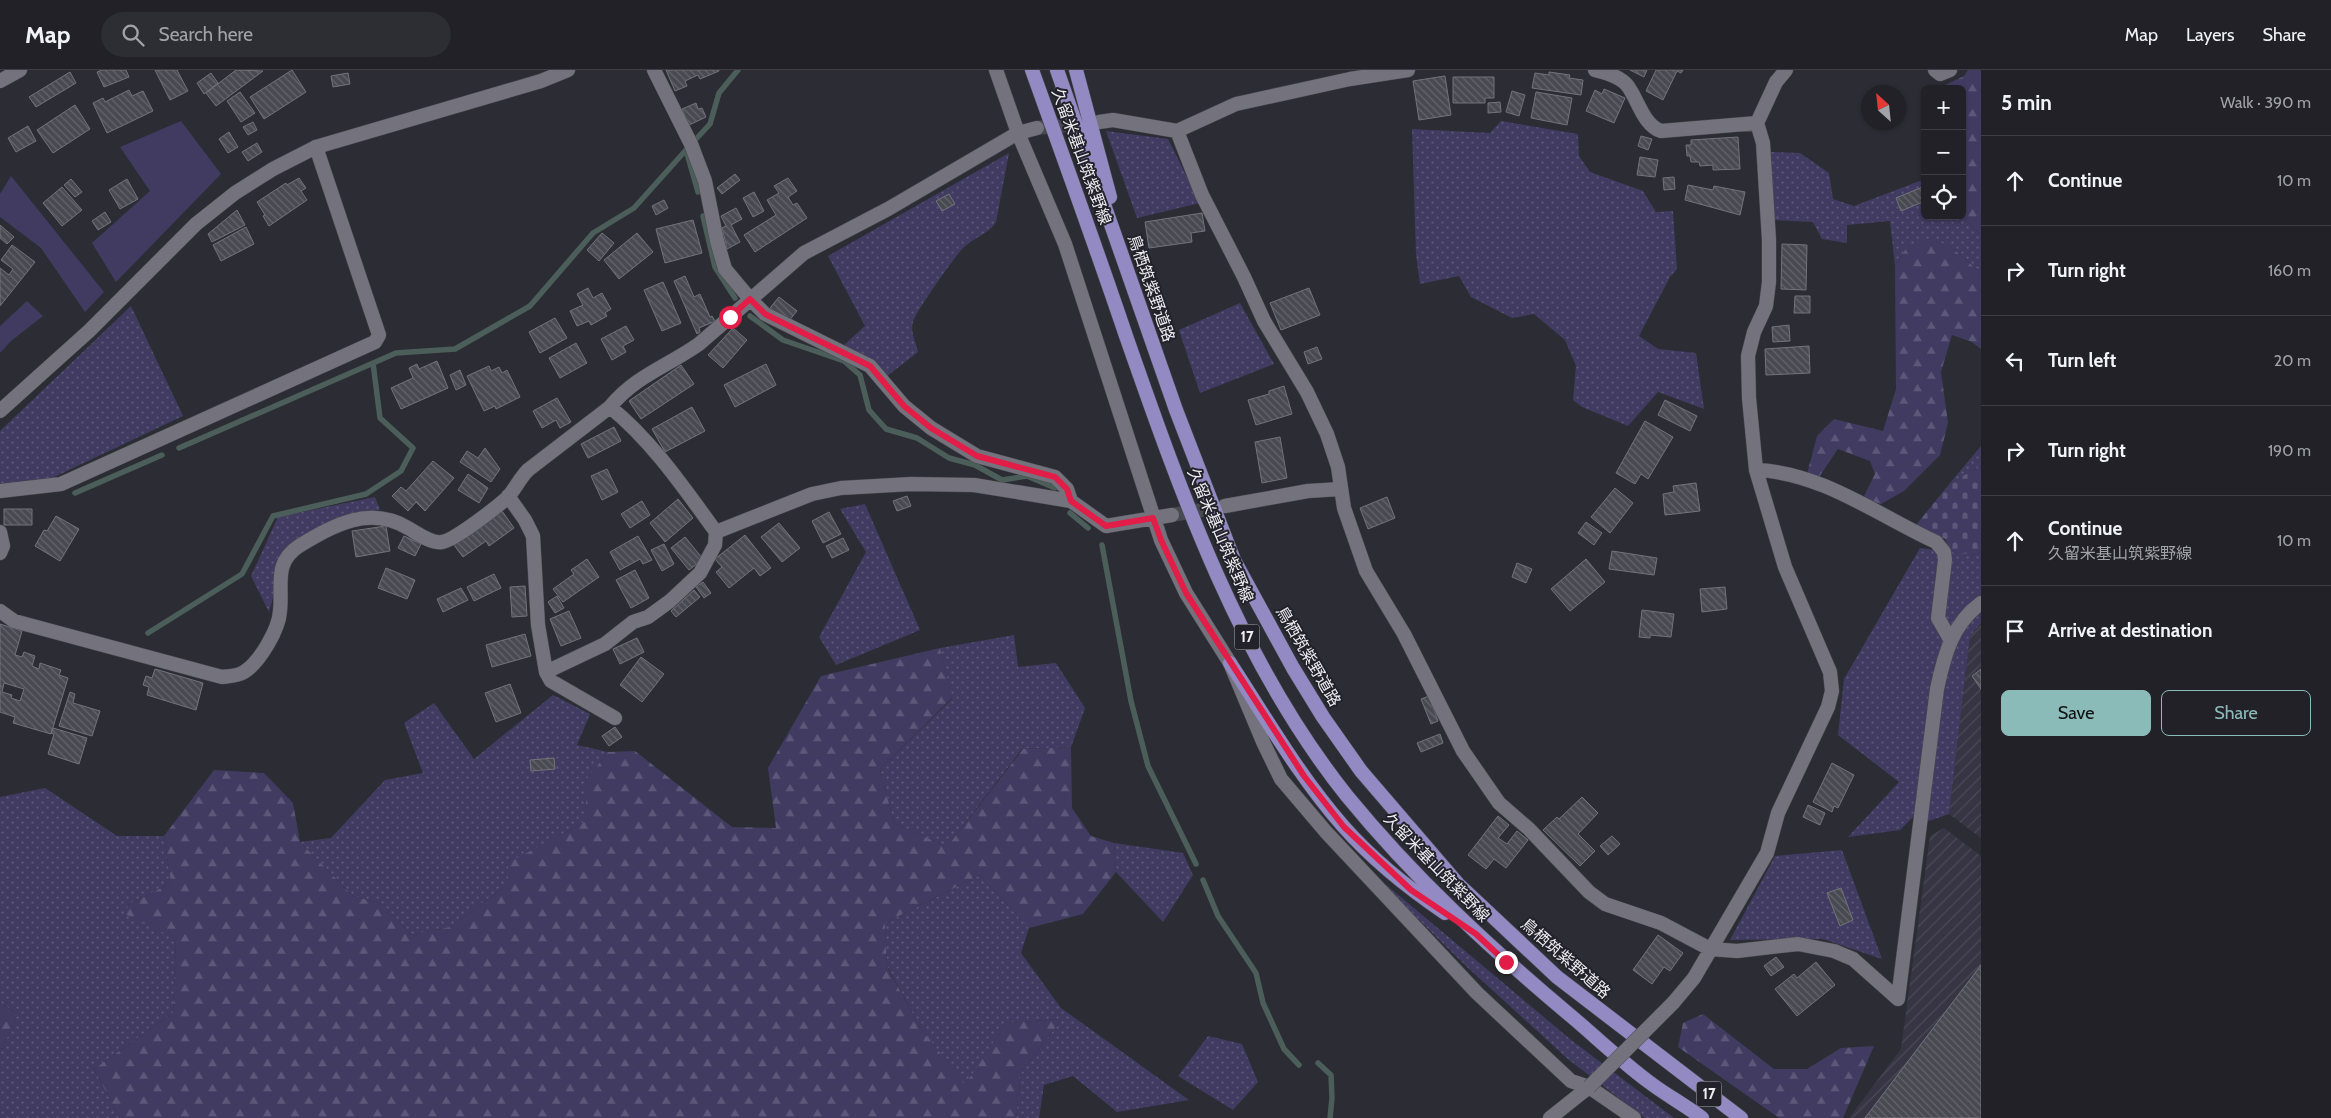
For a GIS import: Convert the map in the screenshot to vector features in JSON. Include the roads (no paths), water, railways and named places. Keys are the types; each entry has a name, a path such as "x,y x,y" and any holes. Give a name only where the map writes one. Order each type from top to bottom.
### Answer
{"main road":[{"name":"久留米基山筑紫野線","path":"1032,70 1179,485 1214,571 1250,644 1300,729 1346,794 1401,858 1446,906 1650,1083 1702,1118"},
{"name":"鳥栖筑紫野道路","path":"1056,70 1176,410 1234,560 1293,668 1323,717 1361,771 1458,884 1557,977 1741,1118"},
{"path":"1076,70 1140,306"},
{"path":"1230,663 1304,776 1344,827 1411,890 1476,934"}],"street":[{"path":"0,81 20,70"},
{"path":"0,410 90,331 196,224 235,193 273,169 316,147 541,81 568,70"},
{"path":"654,70 690,144 705,181 717,241 725,269 750,299 765,314 870,366 904,406 977,456 1055,477 1067,489 1071,501"},
{"path":"996,70 1018,133 1065,244 1161,540 1186,593 1230,663 1281,779 1326,832 1477,993 1571,1081 1589,1087 1634,1118"},
{"path":"1099,122 1113,120 1177,131 1236,104 1350,79 1408,70"},
{"path":"1595,70 1612,74 1626,84 1652,128 1660,131 1757,122"},
{"path":"1550,1118 1589,1087 1673,1003 1694,978 1767,853 1778,813 1828,707 1832,691 1830,672 1785,567 1756,470 1749,398 1748,356 1754,332 1766,306 1770,282 1763,143 1757,122 1776,82 1786,70"},
{"path":"1935,70 1940,74 1950,70"},
{"path":"0,611 14,621 222,677 235,676 245,671 265,651 280,613 282,565 291,552 316,536 344,523 370,516 394,519 426,538 442,542 456,537 508,496 517,481 528,470 610,407 620,394 638,380 700,344 804,253 888,209 1018,133 1037,128"},
{"path":"1177,131 1202,195 1264,321 1307,392 1327,434 1338,468 1344,508 1366,572 1404,634 1464,751 1499,803 1529,829 1588,892 1604,904 1661,923 1710,949 1737,951 1798,944 1834,951 1852,959 1898,999 1937,689 1950,639 1969,612 1981,603"},
{"path":"0,491 61,484 376,342 379,335 316,147"},
{"path":"546,672 605,644 633,622 648,617 670,601 700,574 715,545 716,532 673,473 626,419 610,407"},
{"path":"1756,470 1776,470 1832,489 1936,542 1944,552 1945,560 1938,618 1950,639"},
{"path":"716,532 812,494 841,488 911,484 974,485 1071,501 1106,526 1172,515"},
{"path":"1225,506 1308,491 1342,489"},
{"path":"508,496 525,520 533,536 538,625 546,672 551,681 615,718"},
{"path":"0,532 3,546 0,553"}],"waterway":[{"path":"697,138 710,124 719,93 738,70"},
{"path":"686,150 698,192"},
{"path":"179,448 396,353 455,349 530,306 593,233 634,208 686,150"},
{"path":"703,216 715,267 735,298"},
{"path":"750,316 783,340 844,361 860,375 869,410 886,429 917,438 949,458 975,465 1002,480 1027,476 1055,488"},
{"path":"148,633 242,574 273,516 366,494 401,471 413,448 380,418 373,363"},
{"path":"75,493 162,455"},
{"path":"1070,513 1088,528"},
{"path":"1102,545 1131,701 1148,766 1196,864"},
{"path":"1203,880 1218,916 1256,973 1263,1003 1284,1049 1299,1065"},
{"path":"1318,1063 1331,1075 1332,1098 1330,1118"}],"tunnel":[{"path":"1037,128 1086,123"},
{"path":"1172,515 1225,506"}]}
